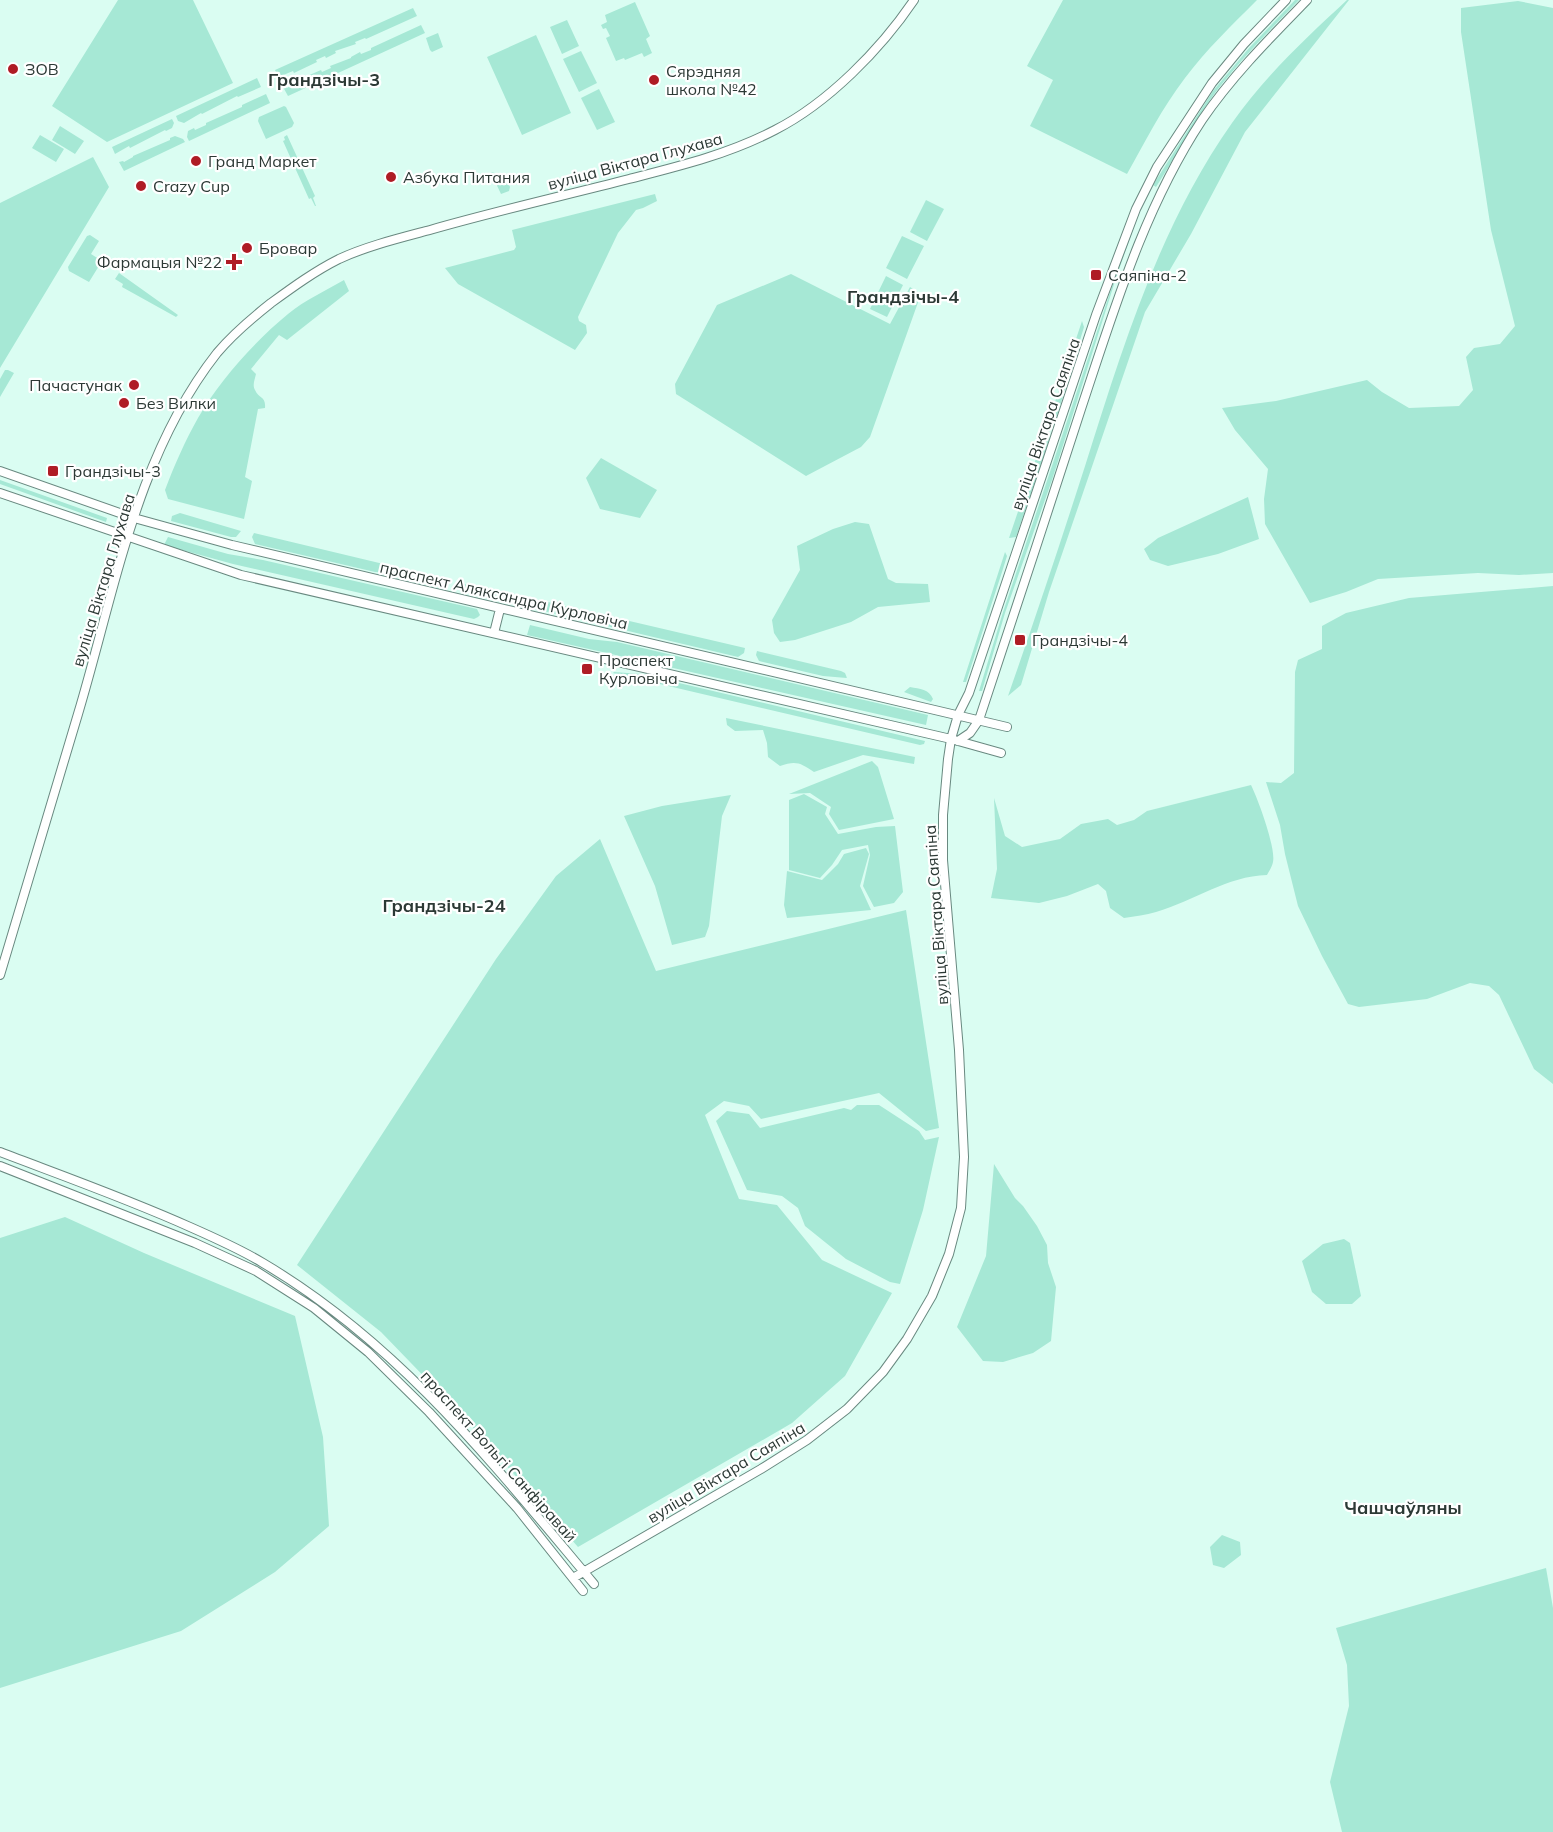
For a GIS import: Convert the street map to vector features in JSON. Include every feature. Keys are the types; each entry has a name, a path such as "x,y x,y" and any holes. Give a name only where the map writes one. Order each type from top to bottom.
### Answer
{"street":[{"name":"вуліца Віктара Глухава","path":"0,975 78,715 128,537 156,457 180,410 207,367 230,339 253,318 298,284 339,259 482,215 701,160 742,146 778,129 810,109 851,72 876,47 914,0"},
{"name":"вуліца Віктара Саяпіна","path":"573,1578 761,1469 807,1440 847,1409 882,1372 907,1339 932,1296 949,1254 961,1208 964,1157 959,1050 943,860 943,815 948,759 955,740 958,715 969,693 1096,315 1136,209 1157,166 1212,83 1244,44 1286,0"},
{"name":"вуліца Віктара Саяпіна","path":"955,740 970,733 980,720 1110,322 1149,216 1173,169 1203,120 1231,82 1306,0"},
{"path":"1136,209 1149,216"},
{"name":"праспект Аляксандра Курловіча","path":"0,471 134,518 232,545 1007,727"},
{"path":"0,493 241,575 955,740 1001,753"},
{"path":"494,633 500,609"},
{"name":"праспект Вольгі Санфіравай","path":"0,1152 159,1213 206,1234 262,1262 326,1304 370,1339 437,1403 521,1496 594,1584"},
{"name":"праспект Вольгі Санфіравай","path":"0,1166 195,1243 256,1271 314,1308 368,1352 429,1412 517,1508 583,1591"},
{"path":"314,1308 325,1312 328,1310 326,1304"}],"green space":[{"path":"118,0 193,0 233,83 107,142 52,106"},
{"path":"1063,0 1257,0 1210,48 1185,78 1161,113 1127,174 1030,126 1053,80 1027,66"},
{"path":"1295,0 1299,0 1245,57 1215,93 1156,187 1153,185 1213,91 1249,48"},
{"path":"1349,0 1245,132 1191,234 1145,312 1049,592 1021,685 1008,696 1129,331 1184,203 1207,162 1244,106 1286,58"},
{"path":"1518,1 1553,8 1553,573 1519,575 1478,573 1378,579 1310,603 1265,524 1264,499 1268,469 1235,430 1222,408 1276,401 1367,380 1409,408 1459,406 1473,390 1466,357 1474,348 1500,344 1515,326 1491,230 1461,32 1461,8"},
{"path":"635,2 650,36 646,39 652,53 644,57 642,53 616,61 606,38 610,36 606,28 603,29 601,25 607,22 605,15"},
{"path":"413,8 417,16 355,42 356,44 335,51 336,53 326,58 325,56 316,60 317,62 294,73 293,71 281,76 282,78 279,79 275,70"},
{"path":"567,20 579,46 562,54 550,27"},
{"path":"421,25 425,33 288,96 283,87 287,88 298,80 331,68 330,66 360,52 361,54 371,50"},
{"path":"438,33 443,47 432,52 426,38"},
{"path":"536,35 571,113 522,135 487,57"},
{"path":"581,51 597,83 579,92 563,59"},
{"path":"257,78 261,87 237,96 184,123 178,121 176,116"},
{"path":"599,89 615,122 597,130 581,98"},
{"path":"266,94 270,103 189,141 188,131 206,125"},
{"path":"284,106 294,123 292,127 266,139 258,121 259,117"},
{"path":"172,119 174,123 172,128 115,154 112,147"},
{"path":"60,126 84,141 75,154 52,140"},
{"path":"40,135 64,149 56,162 32,148"},
{"path":"287,135 315,196 313,198 316,206 311,198 309,199 283,141"},
{"path":"175,136 185,142 124,171 119,162 124,162"},
{"path":"93,157 109,187 0,368 0,203"},
{"path":"492,172 506,178 510,187 509,191 501,194"},
{"path":"655,194 657,201 636,210 618,233 578,317 579,321 586,325 587,333 575,350 458,284 445,268 514,250 516,247 512,230"},
{"path":"926,200 944,209 927,241 910,232"},
{"path":"1131,230 1132,233 1052,480 1005,613 982,691 979,691 1003,612"},
{"path":"90,235 99,241 91,254 102,261 89,282 69,271 68,267 87,236"},
{"path":"902,236 924,246 907,279 886,268"},
{"path":"119,273 178,315 176,317 122,287 123,284 115,279"},
{"path":"791,274 890,324 910,287 921,294 870,437 861,447 806,476 676,394 675,384 717,305"},
{"path":"886,276 903,285 887,317 870,309"},
{"path":"344,280 349,291 287,340 279,335 251,369 256,374 254,388 263,399 265,408 258,409 245,477 252,481 244,519 168,499 165,490 184,445 198,418 227,376 263,336 288,314"},
{"path":"1082,321 1084,327 1056,419 1049,420"},
{"path":"5,370 14,373 0,397 0,379"},
{"path":"1044,435 1049,439 1045,452 1016,537 1009,538"},
{"path":"601,458 657,490 640,518 600,509 586,478"},
{"path":"0,480 107,518 106,522 0,484"},
{"path":"1248,497 1259,539 1218,554 1168,566 1150,560 1144,549 1158,538"},
{"path":"180,513 241,531 236,537 231,537 171,521 172,516"},
{"path":"855,522 869,524 888,579 896,583 928,584 930,602 878,607 851,622 795,640 780,642 774,633 772,620 800,570 797,546 833,529"},
{"path":"254,533 396,567 401,573 375,572 255,544 252,537"},
{"path":"168,537 228,554 477,609 480,615 474,619 233,564 164,545"},
{"path":"1005,552 1007,556 1002,572 966,682 963,682"},
{"path":"464,584 497,594 491,600 459,587"},
{"path":"1553,586 1553,1084 1534,1069 1499,995 1489,986 1470,983 1427,999 1359,1007 1348,1004 1298,906 1280,825 1266,782 1281,783 1294,773 1295,672 1298,660 1322,649 1322,626 1346,613 1409,598"},
{"path":"548,602 745,648 744,653 738,657 535,609 537,605"},
{"path":"530,625 589,639 617,642 928,715 926,725 527,635"},
{"path":"757,651 841,671 847,678 823,676 759,661"},
{"path":"614,672 641,674 925,741 920,745"},
{"path":"910,687 927,691 933,699 931,702 904,692"},
{"path":"726,718 915,757 914,764 863,755 814,772 798,763 780,766 768,757 763,730 735,731 727,725"},
{"path":"872,761 878,767 894,819 839,830 829,814 831,807 810,793 789,794"},
{"path":"1251,785 1272,846 1273,862 1267,875 1252,876 1224,884 1170,907 1124,918 1110,908 1106,891 1098,884 1067,896 1039,903 991,898 997,869 994,798 1005,836 1022,847 1060,839 1081,824 1108,819 1117,825 1134,820 1147,811"},
{"path":"804,794 827,807 825,814 838,834 895,826 903,892 894,903 874,907 863,886 870,855 868,845 842,850 820,878 789,870 789,800"},
{"path":"731,795 722,816 709,926 705,937 672,945 655,886 624,816 662,806"},
{"path":"600,839 656,971 906,910 939,1128 926,1131 879,1093 761,1119 749,1106 724,1101 705,1115 739,1199 777,1205 822,1260 892,1293 845,1376 792,1423 578,1547 469,1423 381,1332 297,1265 496,959 556,876"},
{"path":"866,848 869,854 860,886 871,910 787,918 784,905 787,871 822,880 838,864 844,854"},
{"path":"857,1105 879,1105 919,1131 925,1140 939,1137 923,1210 900,1284 890,1282 846,1259 805,1226 798,1208 782,1196 747,1190 716,1121 727,1111 749,1114 760,1128 844,1108 851,1110"},
{"path":"994,1164 1015,1198 1037,1226 1047,1245 1048,1263 1056,1287 1051,1341 1033,1353 1003,1362 983,1361 957,1327 986,1256"},
{"path":"65,1217 144,1253 295,1316 323,1437 329,1526 275,1572 181,1631 0,1688 0,1238"},
{"path":"1344,1239 1350,1243 1361,1296 1352,1304 1326,1304 1312,1292 1302,1261 1323,1244"},
{"path":"1222,1535 1240,1542 1241,1555 1224,1568 1213,1565 1210,1547"},
{"path":"1546,1568 1553,1608 1553,1832 1342,1832 1330,1782 1349,1706 1347,1665 1336,1628"}],"place":[{"name":"ЗОВ","path":"13,69"},
{"name":"Сярэдняя школа №42","path":"654,80"},
{"name":"Гранд Маркет","path":"196,161"},
{"name":"Азбука Питания","path":"391,177"},
{"name":"Crazy Cup","path":"141,186"},
{"name":"Бровар","path":"247,248"},
{"name":"Фармацыя №22","path":"234,262"},
{"name":"Саяпіна-2","path":"1096,275"},
{"name":"Пачастунак","path":"134,385"},
{"name":"Без Вилки","path":"124,403"},
{"name":"Грандзічы-3","path":"53,471"},
{"name":"Грандзічы-4","path":"1020,640"},
{"name":"Праспект Курловіча","path":"587,669"}],"district":[{"name":"Грандзічы-3","path":"324,80"},
{"name":"Грандзічы-4","path":"903,297"},
{"name":"Грандзічы-24","path":"444,906"},
{"name":"Чашчаўляны","path":"1403,1508"}]}
